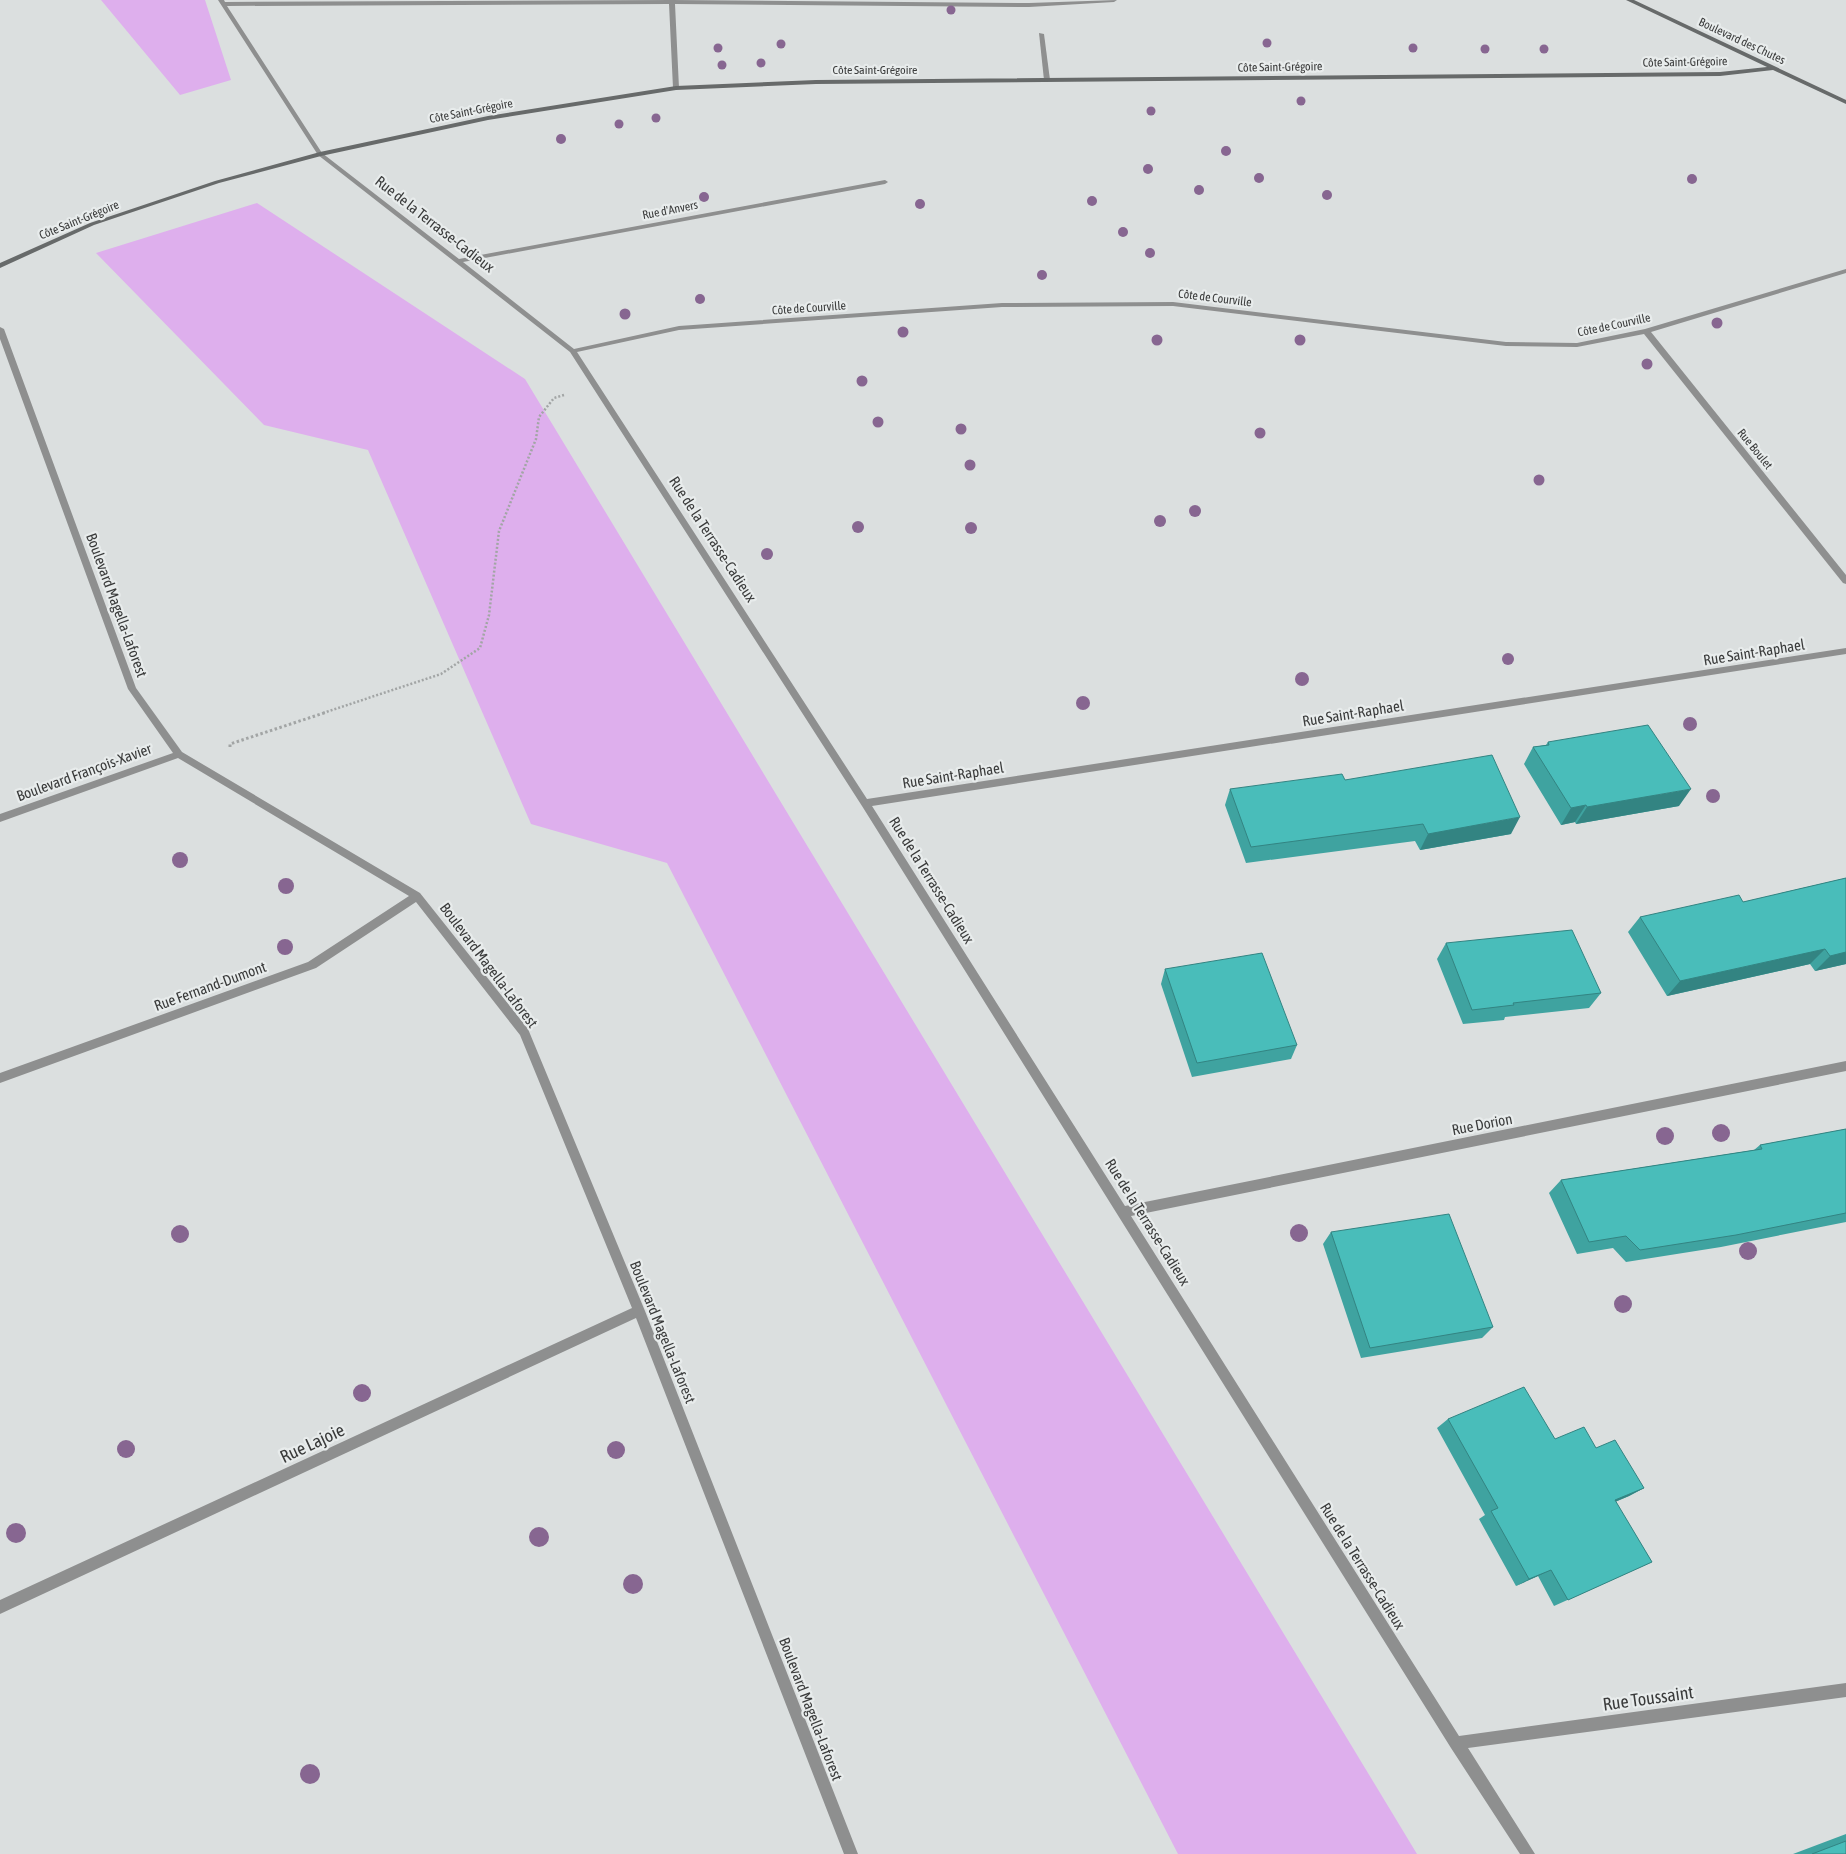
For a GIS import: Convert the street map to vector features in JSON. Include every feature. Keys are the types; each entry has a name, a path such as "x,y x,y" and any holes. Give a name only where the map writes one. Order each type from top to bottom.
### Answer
{"street":[{"path":"222,2 672,2 1029,5 1114,0"},
{"name":"Boulevard des Chutes","path":"1629,0 1846,102"},
{"name":"Rue de la Terrasse-Cadieux","path":"222,2 320,154 573,351 865,803 1124,1212 1456,1743 1528,1854"},
{"path":"672,2 676,88"},
{"path":"1041,34 1047,80"},
{"name":"Côte Saint-Grégoire","path":"0,266 92,224 217,182 320,154 488,118 676,88 816,82 1720,74 1776,68"},
{"name":"Rue d'Anvers","path":"459,261 885,182"},
{"name":"Côte de Courville","path":"573,351 679,328 1002,304 1173,304 1506,344 1577,345 1646,331 1846,271"},
{"name":"Boulevard Magella-Laforest","path":"0,329 132,689 179,754 417,896 524,1032 638,1311 851,1854"},
{"name":"Rue Boulet","path":"1646,331 1846,581"},
{"name":"Rue Saint-Raphael","path":"865,803 1846,651"},
{"name":"Boulevard François-Xavier","path":"0,818 179,754"},
{"name":"Rue Fernand-Dumont","path":"0,1078 312,965 417,896"},
{"name":"Rue Dorion","path":"1124,1212 1846,1066"},
{"name":"Rue Lajoie","path":"0,1607 638,1311"},
{"name":"Rue Toussaint","path":"1456,1743 1846,1690"}],"path":[{"path":"225,783 230,744 441,674 480,648 489,616 499,531 536,439 539,417 554,398"}],"shaded area":[{"path":"101,0 205,0 231,80 180,95"},
{"path":"257,203 525,379 1417,1854 1178,1854 667,863 531,824 368,450 264,425 96,253"}],"building":[{"path":"1648,725 1691,789 1587,807 1586,805 1571,808 1533,747 1549,745 1548,742"},
{"path":"1492,755 1520,817 1428,834 1423,824 1251,847 1230,789 1342,774 1345,780"},
{"path":"1846,878 1846,952 1830,956 1825,949 1680,981 1640,917 1739,895 1743,902"},
{"path":"1572,930 1601,993 1513,1003 1514,1005 1472,1010 1446,943"},
{"path":"1262,953 1297,1045 1197,1063 1165,969"},
{"path":"1846,1129 1846,1213 1736,1235 1640,1250 1626,1236 1589,1242 1561,1180 1762,1149 1760,1145"},
{"path":"1449,1214 1493,1327 1370,1348 1331,1232"},
{"path":"1524,1387 1555,1439 1584,1427 1596,1448 1615,1440 1644,1488 1615,1500 1652,1562 1568,1600 1551,1570 1529,1579 1491,1511 1498,1508 1448,1419"},
{"path":"1846,1841 1846,1854 1812,1854"}]}
